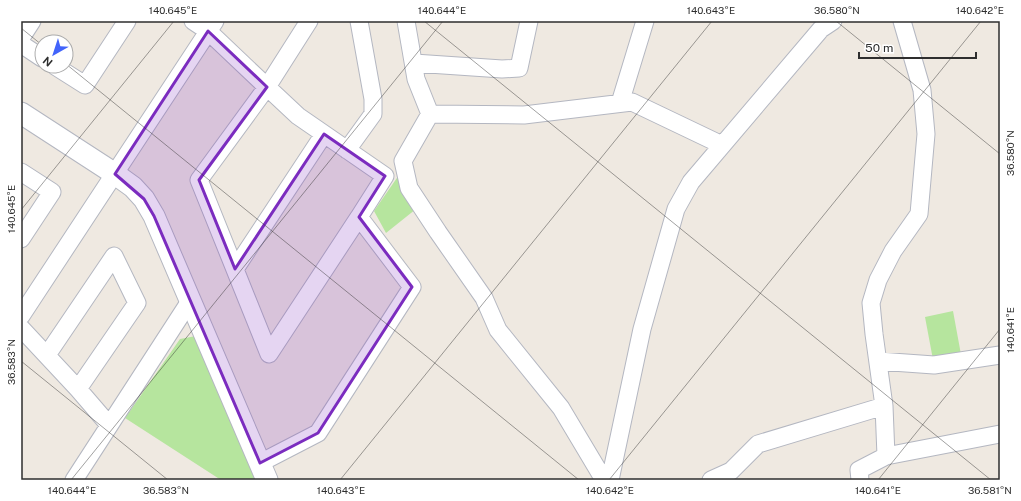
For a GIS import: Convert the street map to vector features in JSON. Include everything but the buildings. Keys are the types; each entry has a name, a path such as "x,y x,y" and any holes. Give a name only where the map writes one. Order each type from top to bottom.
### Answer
{"street":[{"path":"21,38 32,21"},
{"path":"67,74 84,85 127,21"},
{"path":"193,21 211,26 267,87 298,116 385,176 269,354 199,180 267,87 309,21"},
{"path":"347,150 373,114 373,99 359,21"},
{"path":"406,21 416,79 430,114"},
{"path":"414,63 502,69 519,68 529,21"},
{"path":"620,103 645,21"},
{"path":"610,480 642,329 676,209 691,182 821,29 833,21"},
{"path":"886,456 884,406 871,303 878,280 893,251 918,214 926,134 922,90 902,21"},
{"path":"21,316 211,26"},
{"path":"21,44 34,53"},
{"path":"430,114 524,115 632,102 722,145"},
{"path":"21,113 115,174 144,199 154,216 264,471 318,434 412,287 359,217"},
{"path":"430,114 403,161 409,188 484,298 498,330 561,408 604,480"},
{"path":"235,269 324,134"},
{"path":"21,172 52,192 21,239"},
{"path":"47,355 114,256 137,303 78,389"},
{"path":"74,480 190,301"},
{"path":"21,328 78,389 109,425"},
{"path":"878,361 934,365 1000,355"},
{"path":"711,480 731,471 758,444 884,406"},
{"path":"860,480 859,470 886,456 1000,434"}],"highlighted area":[{"path":"208,31 267,87 199,180 235,269 324,134 385,176 359,217 412,287 318,433 260,463 154,216 144,199 115,174"}],"green space":[{"path":"399,175 416,209 386,233 374,211"},
{"path":"953,311 962,360 934,365 925,317"},
{"path":"196,336 258,480 221,480 125,418 180,339"}]}
